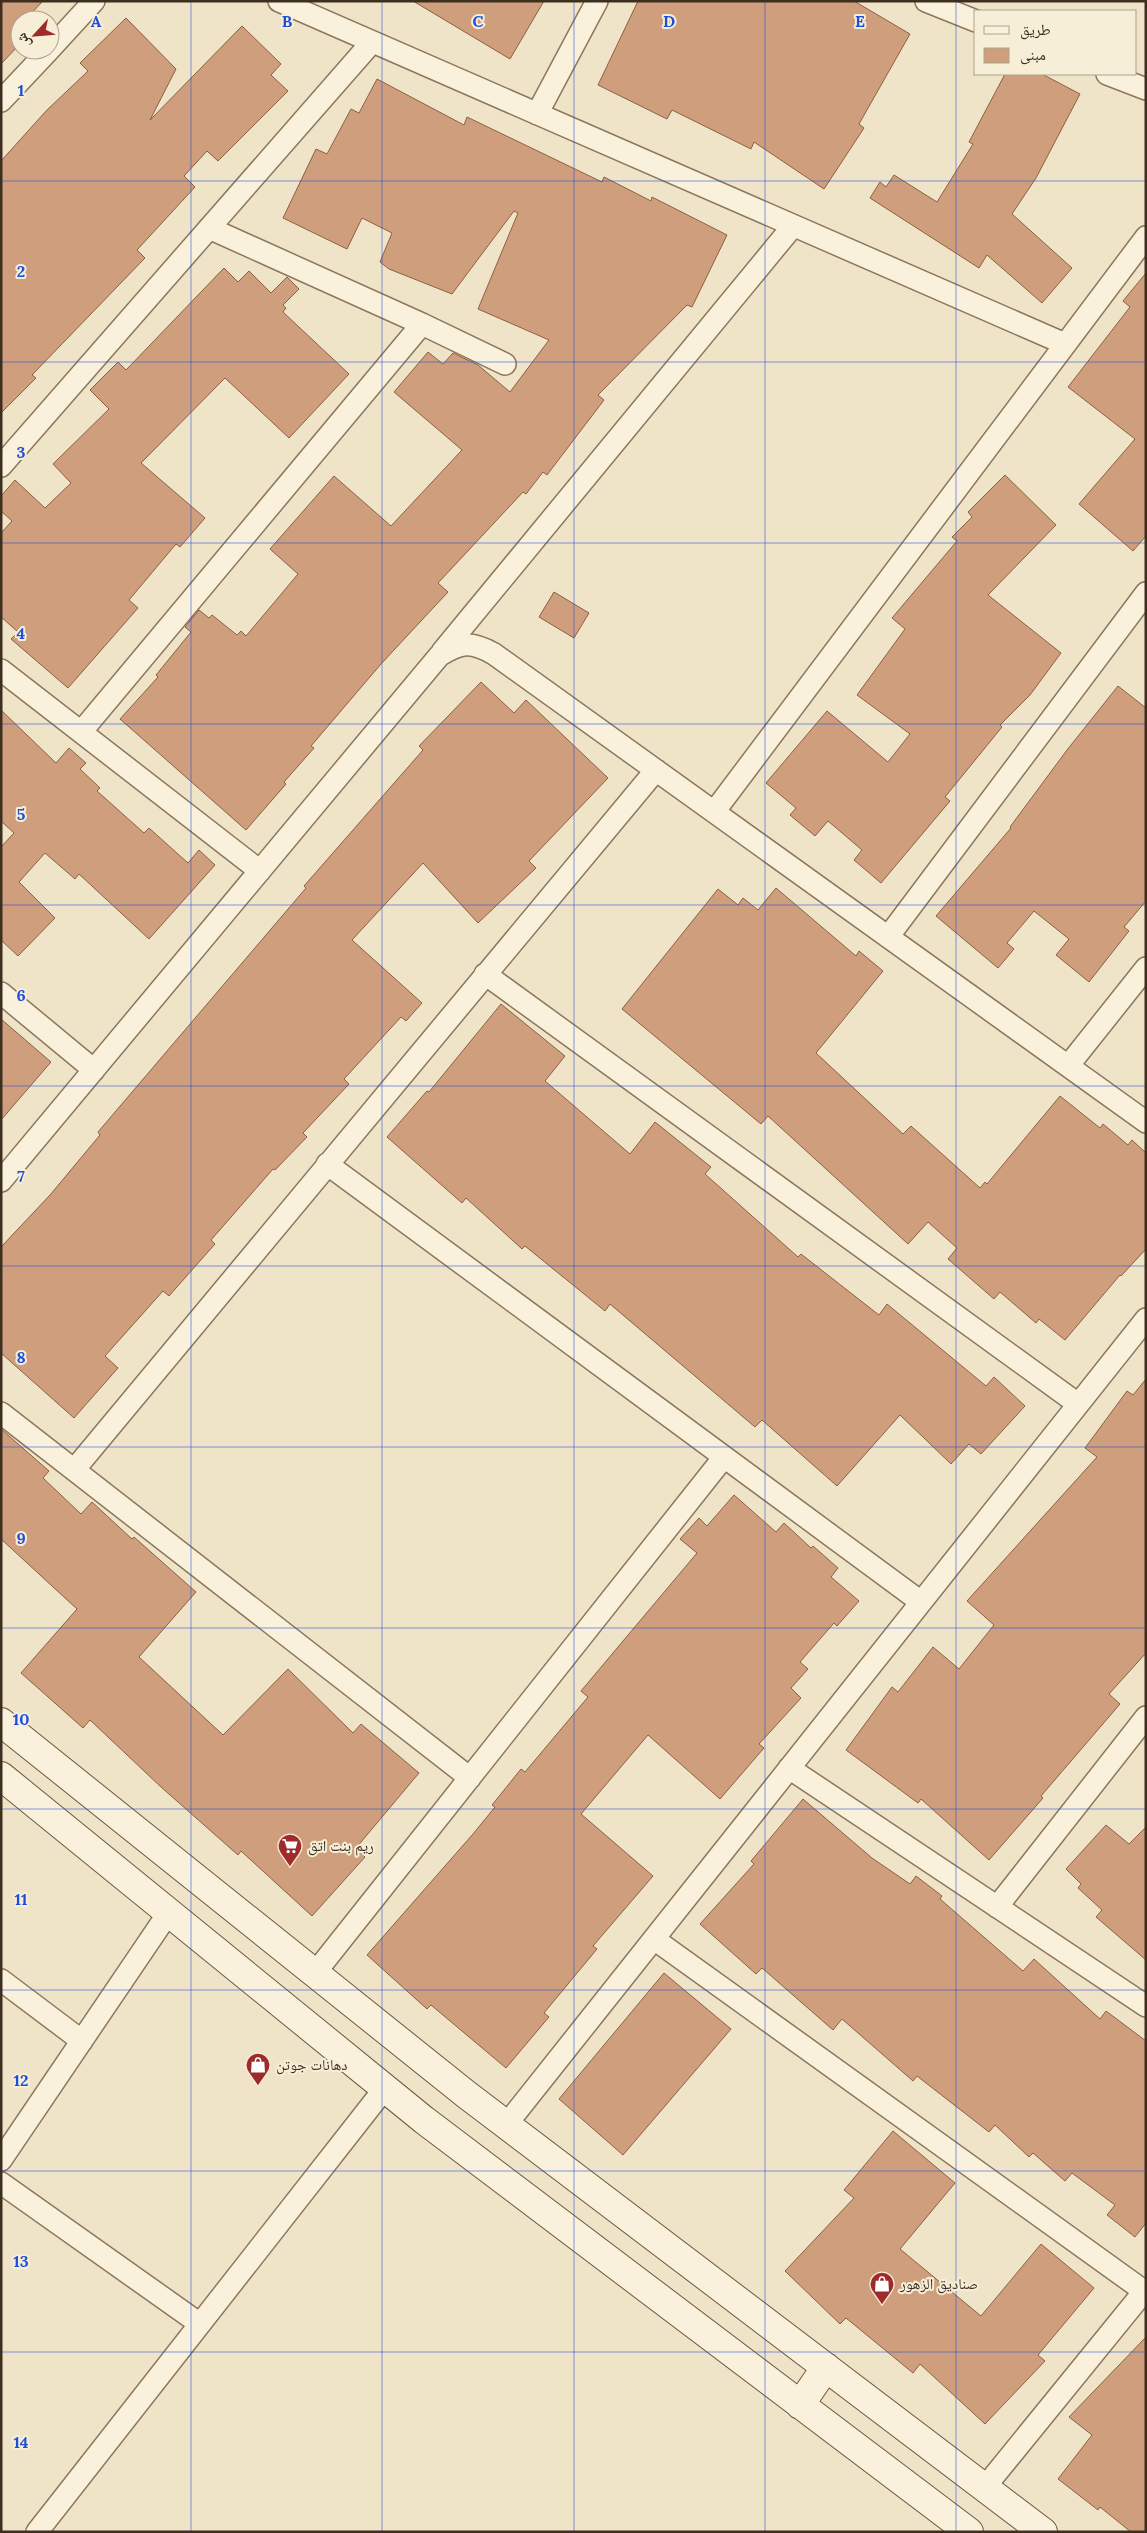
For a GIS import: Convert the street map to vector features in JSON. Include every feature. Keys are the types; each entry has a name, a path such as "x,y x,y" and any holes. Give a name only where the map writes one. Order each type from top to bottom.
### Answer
{"main road":[{"path":"1,1722 506,2125 1043,2532"},
{"path":"1,1776 385,2088 969,2532"},
{"path":"800,2405 826,2367"}],"street":[{"path":"60,38 94,1"},
{"path":"279,1 1065,344"},
{"path":"537,114 597,1"},
{"path":"926,1 974,20"},
{"path":"1,466 372,42"},
{"path":"1,101 40,60"},
{"path":"1110,75 1146,89"},
{"path":"1,1182 439,656 793,226"},
{"path":"209,228 422,324 505,364"},
{"path":"714,812 1146,237"},
{"path":"81,732 422,324"},
{"path":"888,937 1146,593"},
{"path":"439,656 452,647 467,644 480,646 494,654 1146,1122"},
{"path":"1,670 260,871"},
{"path":"74,1470 656,770"},
{"path":"1068,1066 1146,968"},
{"path":"485,974 1078,1404"},
{"path":"1,993 94,1070"},
{"path":"327,1164 921,1602"},
{"path":"506,2125 1146,1319"},
{"path":"1,1413 470,1778"},
{"path":"315,1973 724,1457"},
{"path":"997,1906 1146,1717"},
{"path":"789,1768 1146,2006"},
{"path":"1,2160 169,1912"},
{"path":"654,1939 1145,2290 985,2488"},
{"path":"1,1980 82,2041"},
{"path":"37,2532 385,2088"},
{"path":"1,2183 200,2324"}],"building":[{"path":"1,1 43,1 34,10 10,10 10,55 1,64"},
{"path":"413,1 544,1 510,59"},
{"path":"638,1 854,1 910,34 859,124 864,128 824,189 754,142 751,149 672,110 667,119 598,85"},
{"path":"126,18 176,69 150,120 242,26 281,64 271,75 288,91 218,161 207,151 184,176 195,187 137,250 145,258 32,375 36,378 1,413 1,161 46,111 88,71 80,63"},
{"path":"1004,75 1044,75 1080,94 1036,178 1012,214 1072,268 1042,303 987,255 979,268 870,198 880,182 886,187 894,175 937,202 973,144 969,142"},
{"path":"377,79 464,125 467,117 602,182 604,177 651,201 652,197 727,235 692,307 687,305 598,395 604,400 547,475 543,472 526,494 523,492 438,583 448,592 381,664 311,746 314,748 246,830 120,719 158,677 156,675 191,632 185,627 199,610 209,618 212,615 237,635 241,631 246,636 298,574 270,549 334,476 391,526 462,450 394,392 428,352 443,364 453,353 478,365 510,392 549,340 478,309 518,213 514,211 452,294 389,269 380,262 392,233 362,218 347,249 283,218 316,149 327,154 351,109 359,113"},
{"path":"224,268 238,282 249,271 271,293 287,277 299,289 283,305 286,308 283,312 349,374 289,438 225,378 141,463 205,518 180,547 176,544 129,600 138,608 68,688 11,639 18,632 1,617 1,533 12,521 1,511 1,496 15,480 45,508 71,483 53,464 109,409 90,390 118,362 126,370"},
{"path":"1146,273 1146,536 1133,551 1079,504 1135,439 1068,387 1130,307 1123,301"},
{"path":"1005,475 1056,525 988,595 1061,653 1030,695 1000,725 1002,727 945,797 950,801 881,883 854,860 862,850 828,821 815,836 790,815 796,808 766,783 827,711 888,762 910,734 857,695 905,629 892,618 957,541 952,537 972,517 968,512"},
{"path":"554,592 589,613 574,638 539,617"},
{"path":"481,682 514,713 526,700 608,778 529,861 536,868 478,923 423,863 352,940 422,1003 406,1021 401,1017 344,1079 349,1084 303,1133 307,1137 275,1170 273,1169 211,1240 215,1244 169,1296 163,1291 105,1356 118,1368 74,1418 1,1353 1,1247 50,1195 100,1135 98,1132 306,888 304,886 423,750 419,746"},
{"path":"1118,686 1146,708 1146,901 1124,927 1129,931 1089,982 1056,955 1069,939 1034,911 1007,943 1014,949 998,968 936,916 1011,828 1067,750"},
{"path":"1,710 56,763 69,748 86,763 80,769 100,788 97,791 144,833 149,828 188,863 199,850 215,865 149,939 79,874 75,879 45,853 19,882 55,918 18,956 1,940 1,847 14,833 1,821"},
{"path":"776,888 856,956 859,951 883,971 816,1053 903,1134 911,1126 980,1188 985,1182 987,1184 1060,1096 1100,1128 1103,1124 1128,1145 1132,1140 1146,1153 1146,1249 1120,1275 1065,1340 1039,1319 1036,1323 1000,1292 994,1299 948,1259 957,1248 928,1222 908,1244 768,1116 761,1124 622,1009 718,889 738,905 743,898 758,910"},
{"path":"501,1004 565,1056 545,1081 630,1154 655,1122 711,1167 705,1174 798,1257 801,1254 879,1315 887,1304 986,1386 994,1377 1025,1406 981,1454 969,1444 951,1464 900,1415 837,1486 762,1420 755,1427 610,1304 605,1311 525,1246 522,1249 466,1198 462,1203 387,1137 427,1091 429,1092"},
{"path":"1,1019 51,1062 1,1120"},
{"path":"1146,1379 1146,1653 1109,1694 1120,1704 989,1860 921,1799 918,1803 846,1750 892,1687 898,1692 933,1647 959,1669 994,1625 967,1601 1097,1457 1085,1448 1127,1391 1133,1395"},
{"path":"1,1429 49,1471 43,1478 81,1514 92,1502 132,1539 134,1537 196,1592 139,1657 223,1735 288,1669 353,1733 361,1724 419,1773 356,1848 365,1857 312,1916 241,1851 238,1855 161,1787 90,1720 83,1728 21,1673 77,1609 1,1539"},
{"path":"734,1495 776,1532 784,1523 811,1548 813,1546 838,1568 831,1577 859,1601 837,1626 834,1623 800,1662 808,1669 791,1688 801,1698 759,1744 764,1748 720,1799 648,1735 581,1814 653,1876 593,1946 597,1949 544,2013 549,2017 506,2068 431,2005 427,2009 367,1955 473,1834 495,1807 492,1805 521,1769 525,1772 588,1697 581,1691 697,1553 680,1539 699,1518 707,1526"},
{"path":"803,1799 872,1858 910,1884 916,1876 942,1896 940,1899 1023,1971 1034,1959 1100,2019 1106,2011 1146,2041 1146,2223 1135,2237 1107,2215 1115,2205 1072,2173 1065,2181 1033,2153 1029,2157 995,2125 989,2132 917,2076 913,2081 842,2019 833,2030 762,1968 756,1974 700,1924 754,1864 751,1861"},
{"path":"1106,1825 1129,1844 1146,1827 1146,1960 1096,1917 1102,1910 1078,1888 1081,1884 1066,1869"},
{"path":"664,1973 731,2029 623,2155 559,2099"},
{"path":"893,2131 955,2183 900,2249 981,2316 1041,2244 1094,2288 1038,2355 1045,2361 985,2424 920,2364 913,2373 846,2318 840,2324 785,2271 854,2198 844,2190"},
{"path":"1146,2337 1146,2532 1131,2532 1100,2507 1098,2510 1058,2479 1092,2435 1069,2417"}],"place":[{"name":"ريم بنت اتق","path":"290,1867"},
{"name":"دهانات جوتن","path":"258,2086"},
{"name":"صناديق الزهور","path":"882,2305"}]}
